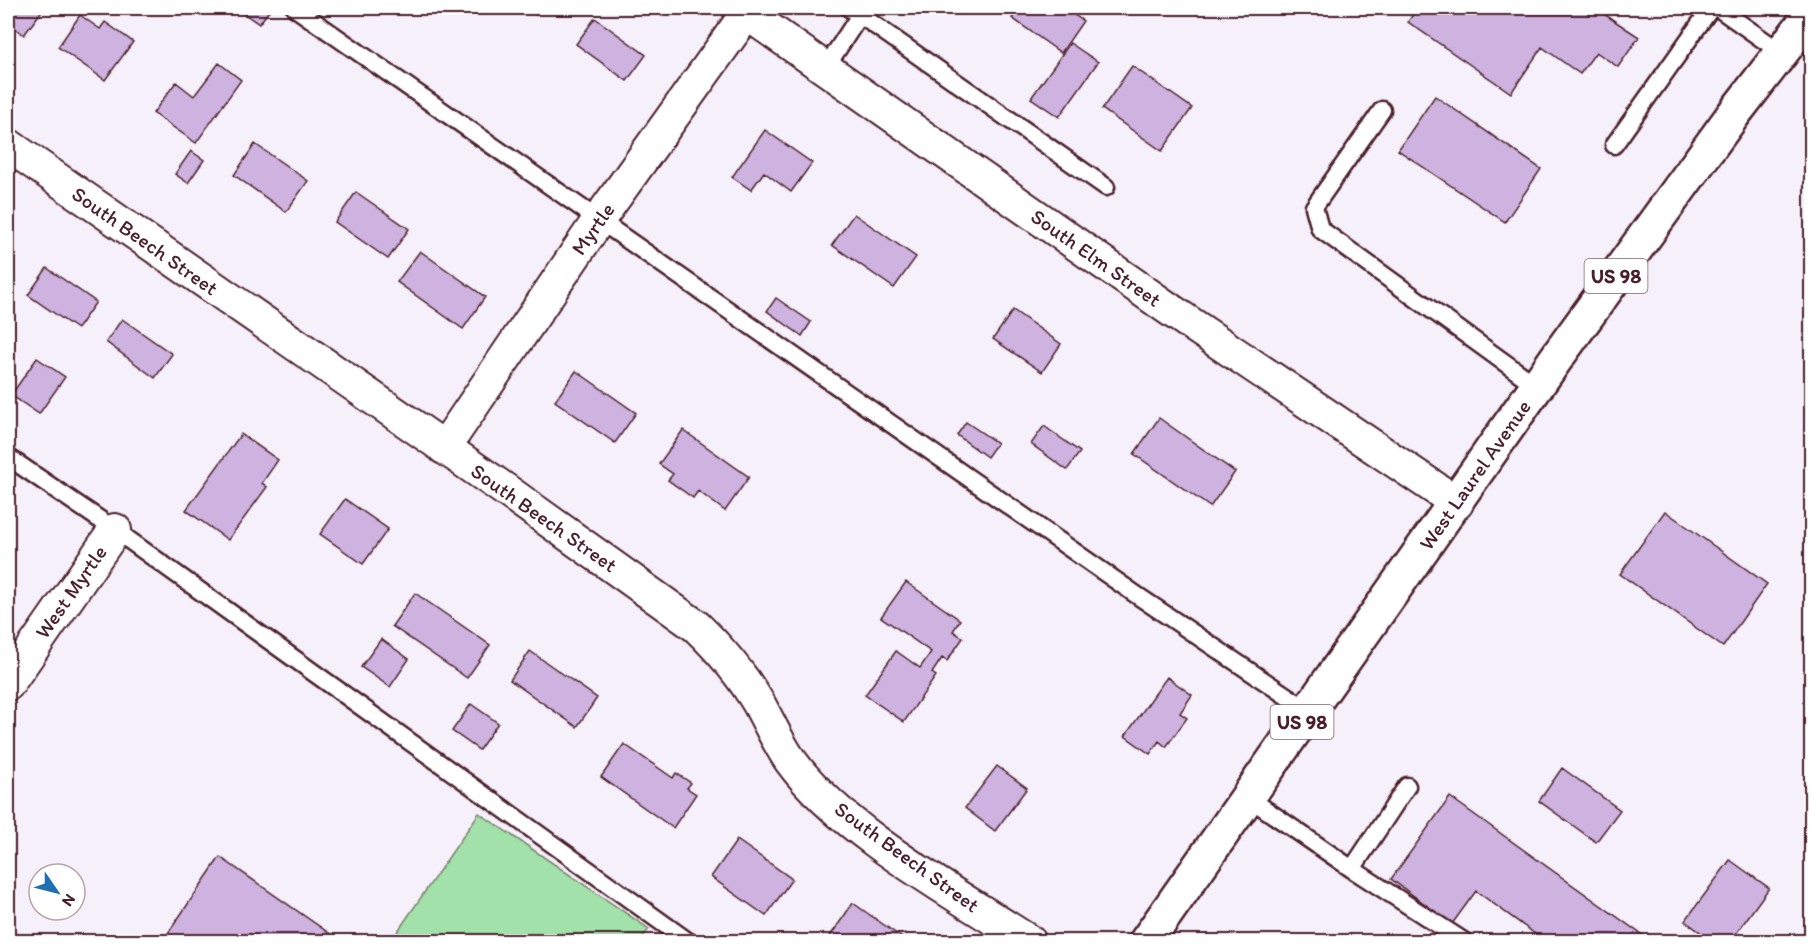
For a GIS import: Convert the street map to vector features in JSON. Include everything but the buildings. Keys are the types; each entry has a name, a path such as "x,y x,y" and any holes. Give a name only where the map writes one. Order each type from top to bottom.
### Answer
{"main road":[{"name":"West Laurel Avenue","path":"1146,942 1537,386 1733,115 1812,13"}],"street":[{"name":"Myrtle","path":"444,448 743,10"},
{"name":"South Elm Street","path":"743,10 1169,309 1457,502"},
{"name":"South Beech Street","path":"8,145 696,626 720,648 758,701 790,760 837,810 873,837 1030,942"},
{"name":"West Myrtle","path":"8,684 115,530"}],"lane":[{"path":"295,8 600,218 1138,596 1310,711"},
{"path":"1614,145 1710,8"},
{"path":"1718,8 1782,53"},
{"path":"826,67 854,11 1106,186"},
{"path":"1382,110 1314,207 1320,229 1537,386"},
{"path":"8,457 115,530 689,942"},
{"path":"1352,868 1407,786"},
{"path":"1249,798 1465,942"}],"green space":[{"path":"479,813 649,929 640,941 398,942 393,938"}]}
